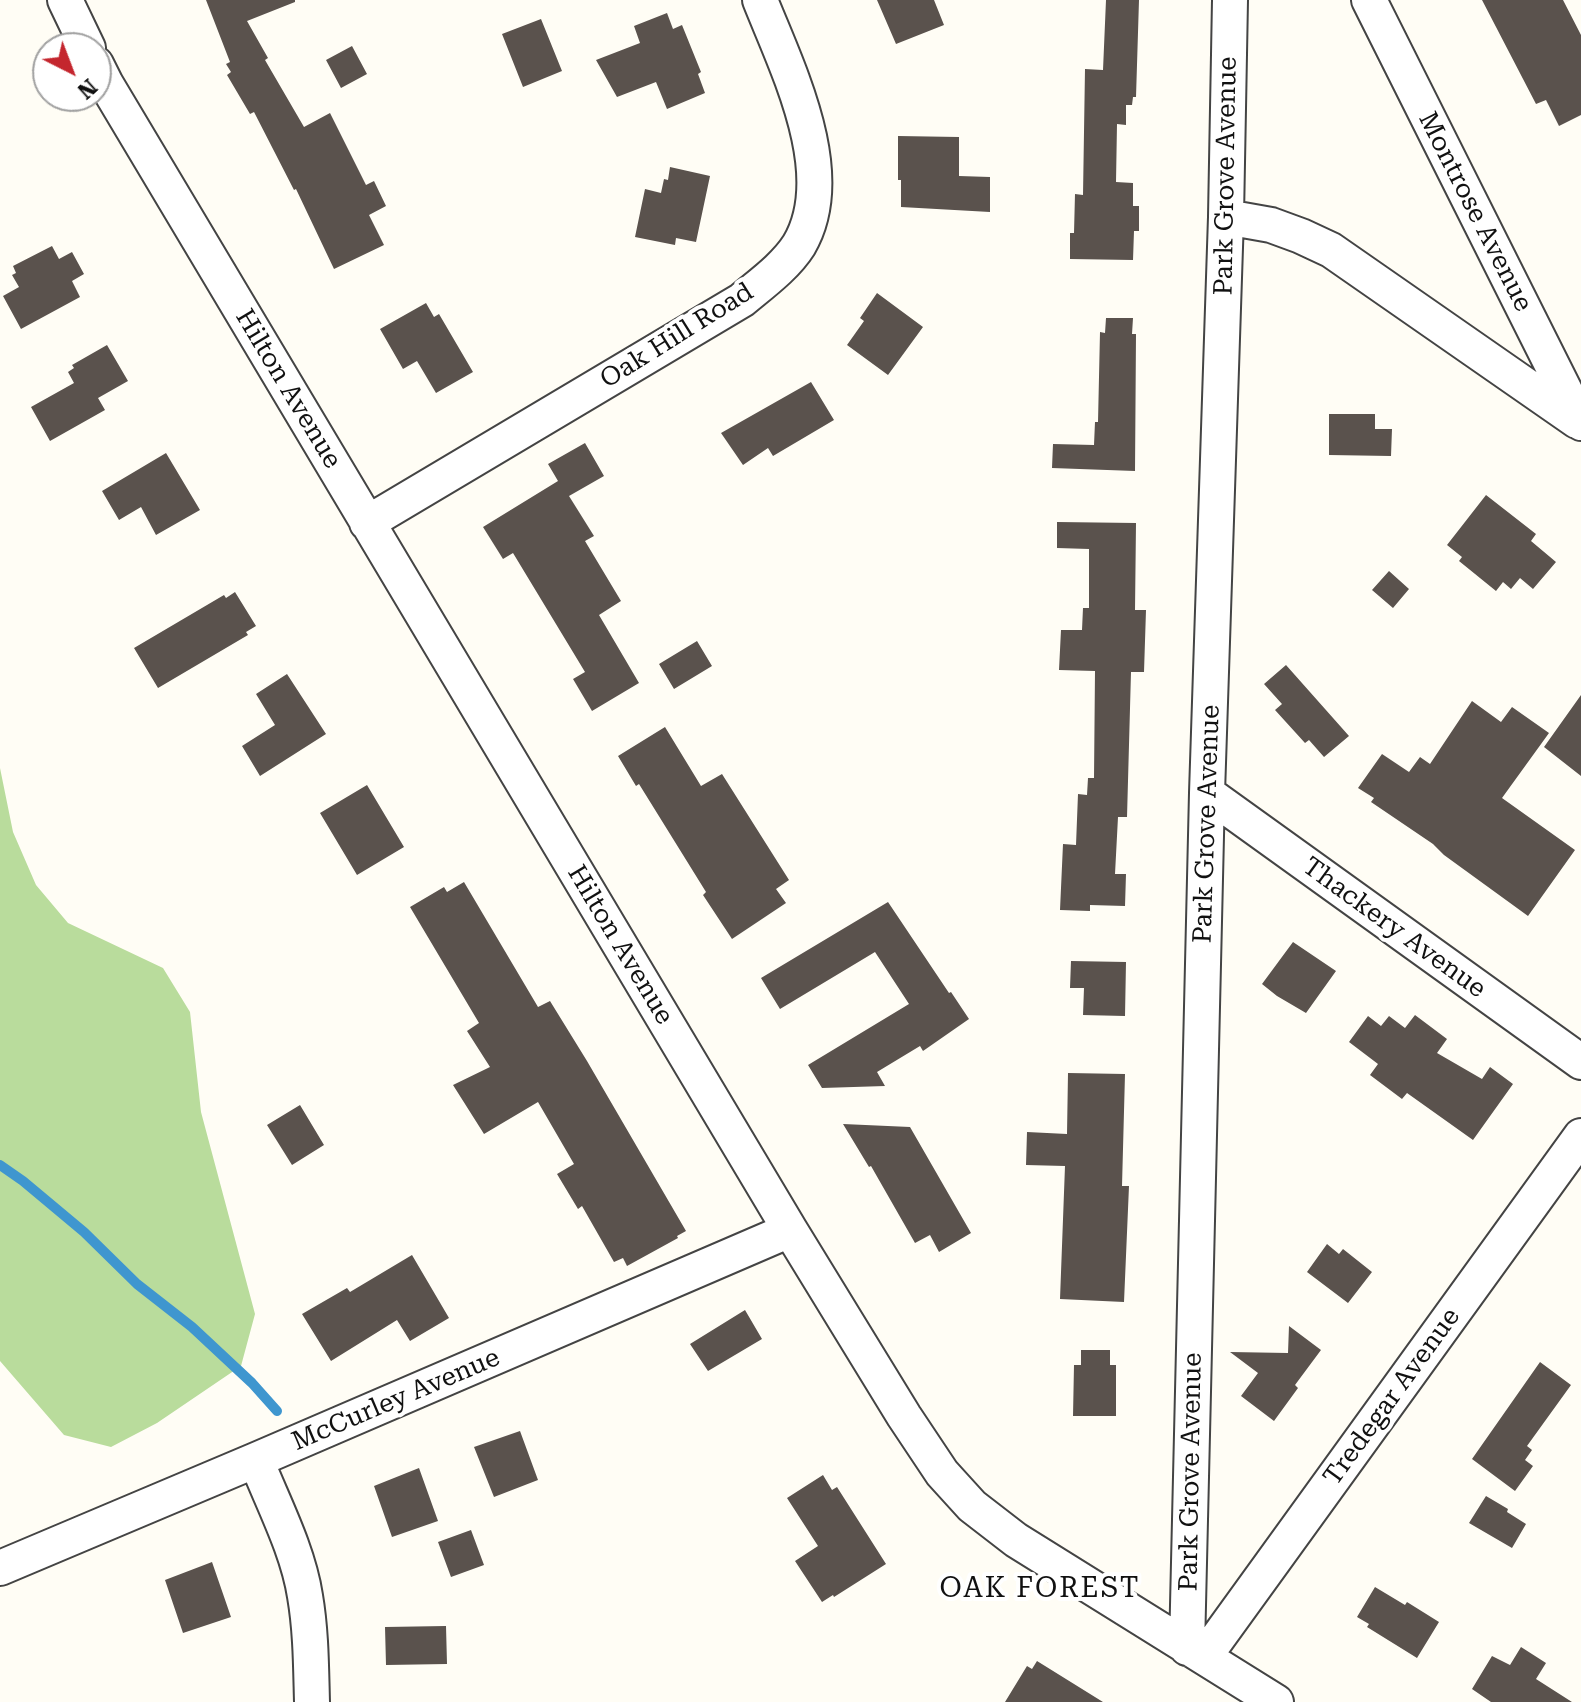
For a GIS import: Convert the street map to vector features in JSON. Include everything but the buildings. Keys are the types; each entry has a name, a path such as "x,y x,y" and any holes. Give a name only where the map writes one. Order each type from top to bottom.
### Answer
{"street":[{"path":"65,0 80,32"},
{"name":"Oak Hill Road","path":"367,523 742,300 775,272 798,246 811,216 815,180 809,141 796,91 760,0"},
{"name":"Park Grove Avenue","path":"1196,1653 1207,793 1230,0"},
{"name":"Montrose Avenue","path":"1369,0 1581,424"},
{"name":"Hilton Avenue","path":"112,94 790,1230 942,1473 972,1506 1016,1540 1276,1702"},
{"name":"Montrose Avenue","path":"1226,217 1271,225 1331,250 1581,424"},
{"name":"Thackery Avenue","path":"1207,793 1581,1062"},
{"name":"Tredegar Avenue","path":"1196,1653 1581,1136"},
{"name":"McCurley Avenue","path":"0,1568 790,1230"},
{"path":"256,1460 291,1547 305,1592 311,1640 312,1702"}],"green space":[{"path":"0,768 13,832 36,885 68,923 163,968 190,1012 201,1112 255,1314 241,1366 157,1423 111,1447 64,1435 0,1361"}],"waterway":[{"path":"0,1165 84,1232 137,1284 192,1327 277,1411"}],"district":[{"name":"OAK FOREST","path":"1040,1589"}]}
